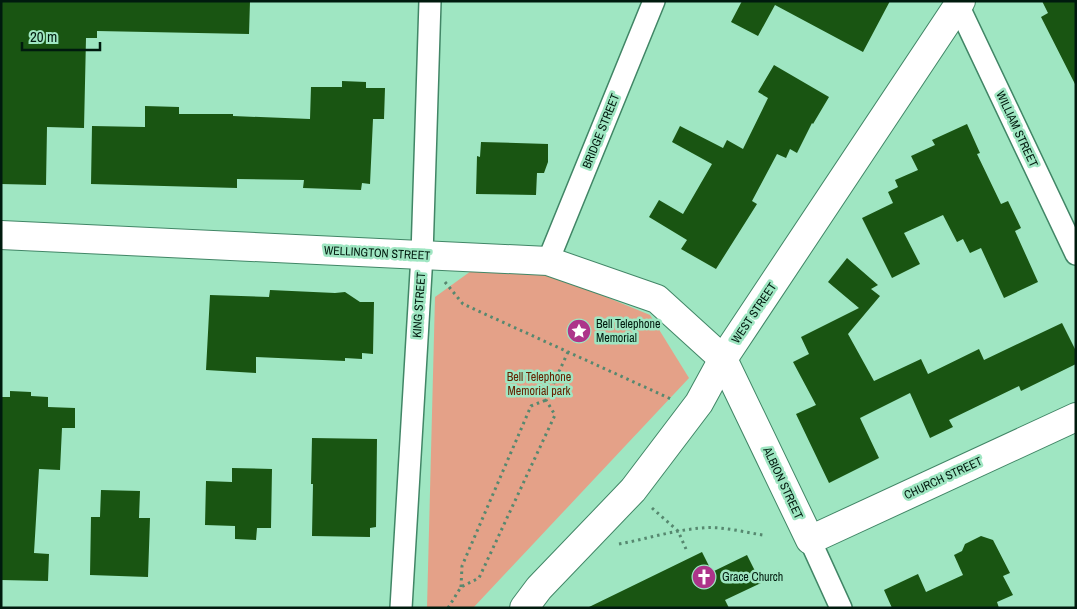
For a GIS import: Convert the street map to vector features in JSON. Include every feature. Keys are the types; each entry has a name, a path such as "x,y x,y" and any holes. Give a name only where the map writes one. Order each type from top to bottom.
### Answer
{"street":[{"name":"KING STREET","path":"401,608 422,255 430,1"},
{"name":"BRIDGE STREET","path":"548,261 654,1"},
{"name":"WILLIAM STREET","path":"958,3 1076,254"},
{"name":"WEST STREET","path":"524,608 539,588 633,490 698,403 724,359 958,3"},
{"name":"WELLINGTON STREET","path":"1,236 548,261 657,299 724,359"},
{"name":"ALBION STREET","path":"724,359 842,608"},
{"name":"CHURCH STREET","path":"810,540 1076,417"}],"path":[{"path":"422,255 463,304 671,399 698,403"},
{"path":"448,608 461,587 462,566 531,406 546,400 568,352"},
{"path":"461,587 479,578 554,415 546,400"},
{"path":"633,490 678,531 686,549"},
{"path":"617,545 678,531 703,528 724,528 763,535"}],"green space":[{"name":"Bell Telephone Memorial park","path":"478,266 550,274 650,315 689,378 473,608 427,608 435,297"}],"building":[{"path":"2,1 250,1 249,34 97,31 97,38 86,38 84,128 47,127 46,185 1,184"},
{"path":"742,1 890,1 863,52 775,5 758,36 731,22"},
{"path":"1042,1 1076,1 1076,86 1041,17 1048,13"},
{"path":"774,65 829,97 812,123 797,153 790,149 786,158 777,154 752,201 757,204 716,269 681,249 687,240 649,217 659,200 683,214 712,164 672,142 680,126 723,148 727,140 743,149 768,98 758,92"},
{"path":"342,81 366,82 366,88 385,88 384,119 373,119 370,184 362,183 361,190 303,188 304,180 237,179 237,188 91,184 92,126 145,127 145,106 179,107 179,114 233,114 233,116 310,119 311,87 342,87"},
{"path":"967,124 980,153 977,154 1001,204 1008,201 1021,228 1015,231 1038,282 1004,298 981,248 970,253 963,239 957,242 943,215 904,233 920,264 892,278 862,218 893,203 888,192 898,187 895,180 918,170 911,156 935,145 932,140"},
{"path":"481,142 548,144 548,162 544,173 537,173 536,195 476,194 477,156 480,157"},
{"path":"847,258 878,285 871,289 880,296 848,334 874,381 921,359 928,374 979,349 984,360 1062,323 1076,351 1076,364 1021,391 1019,386 949,420 953,427 930,438 910,393 860,418 879,458 829,483 796,414 816,405 793,362 809,354 801,337 859,308 828,282"},
{"path":"270,290 345,292 360,302 374,302 373,354 362,353 362,359 345,358 345,361 256,357 256,373 206,370 210,295 269,297"},
{"path":"10,391 31,392 31,396 48,397 48,407 75,408 75,428 62,428 60,470 39,469 34,553 49,554 48,581 1,580 1,397 10,397"},
{"path":"312,438 377,439 376,527 370,528 370,537 312,536"},
{"path":"232,468 272,469 271,528 257,528 256,540 235,539 235,526 205,525 206,481 232,482"},
{"path":"101,490 140,491 139,518 150,518 148,577 90,575 91,517 100,517"},
{"path":"981,536 993,540 1010,573 1003,576 1013,595 997,602 999,608 892,608 884,590 918,574 926,592 963,575 954,555 962,551 965,544"},
{"name":"Grace Church","path":"702,552 712,572 747,555 761,583 725,600 729,608 587,608"}],"place":[{"name":"Bell Telephone Memorial","path":"579,331"},
{"name":"Grace Church","path":"704,577"}]}
